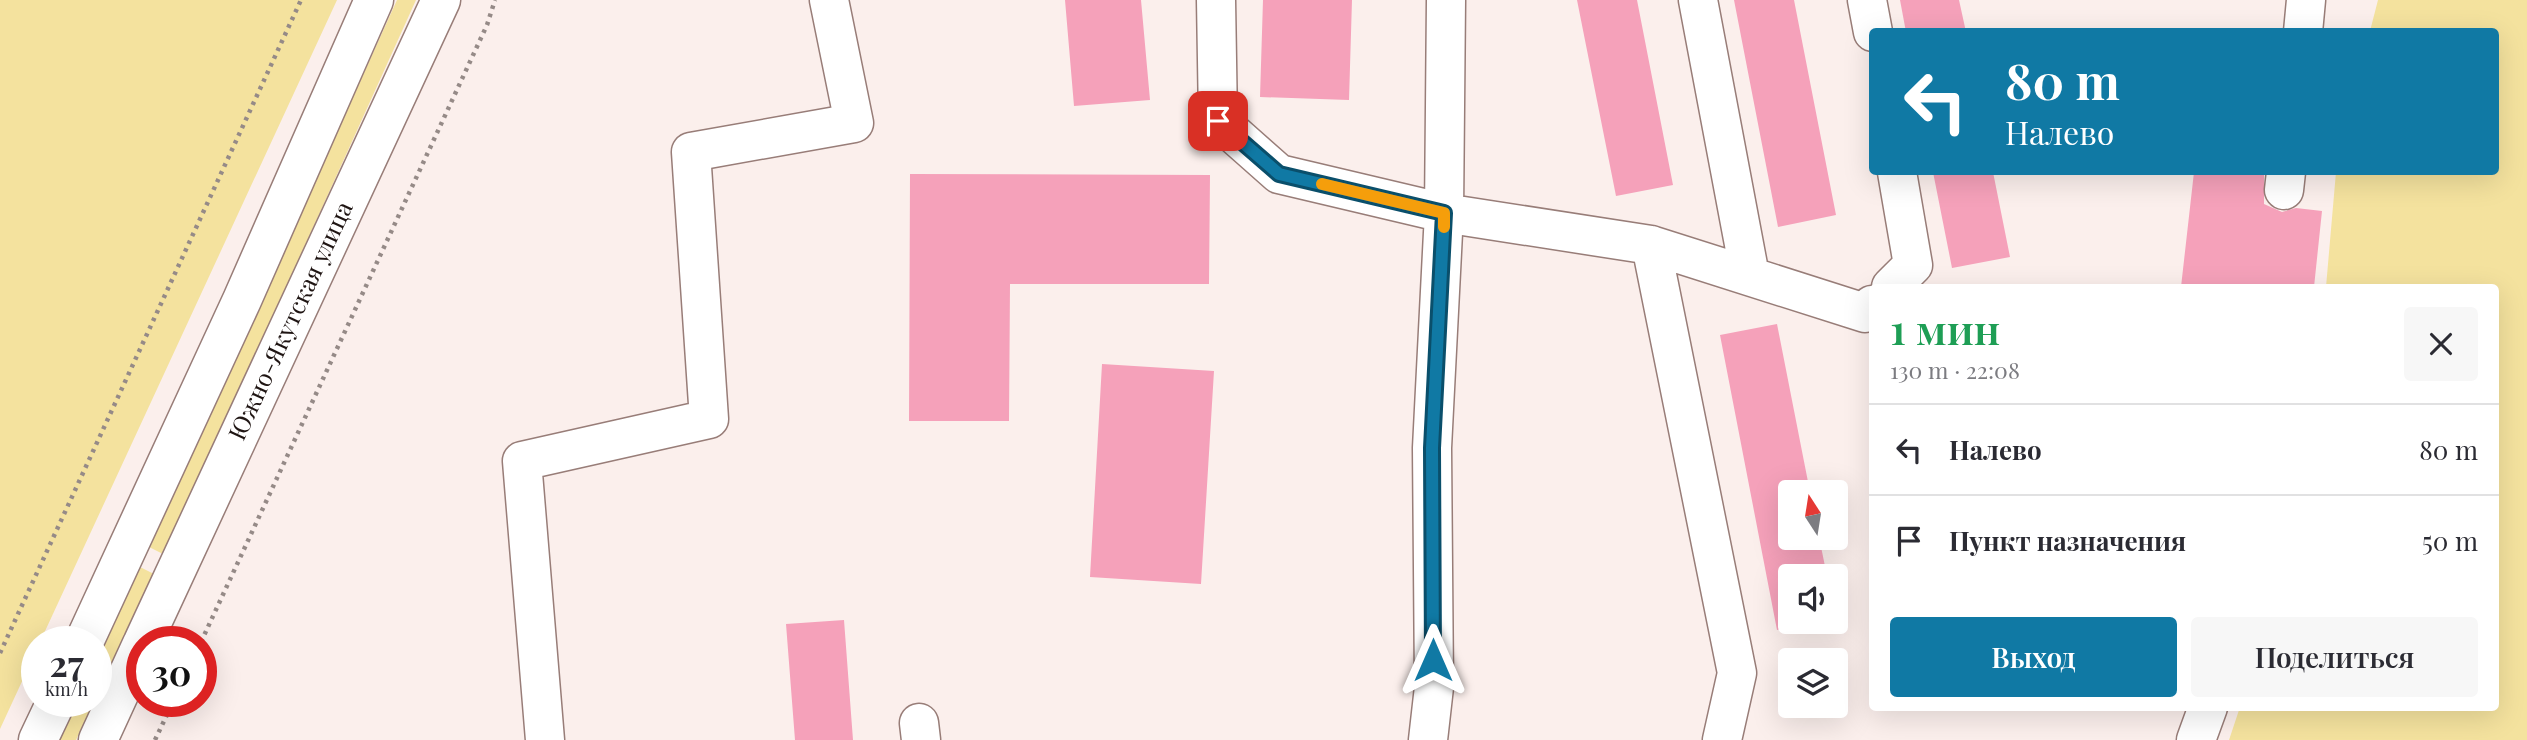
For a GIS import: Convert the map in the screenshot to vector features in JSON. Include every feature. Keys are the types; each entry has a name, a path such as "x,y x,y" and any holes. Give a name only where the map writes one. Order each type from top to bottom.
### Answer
{"street":[{"path":"91,626 231,324 374,0"},
{"name":"Южно-Якутская улица","path":"150,626 441,0"},
{"path":"545,740 522,461 709,419 691,152 854,123 829,0"},
{"path":"1216,0 1218,121 1279,174 1444,213 1651,245 1865,313 1869,308"},
{"path":"1428,740 1434,687 1432,448 1444,213 1446,0"},
{"path":"1698,0 1750,276"},
{"path":"1867,0 1872,28"},
{"path":"2303,28 2306,0"},
{"path":"1894,284 1913,265 1898,175"},
{"path":"1651,245 1737,673 1722,740"},
{"name":"Южно-Якутская улица","path":"98,740 126,678"},
{"path":"2196,740 2207,711"},
{"path":"38,740 49,717"}],"path":[{"path":"0,653 300,0"},
{"path":"208,626 487,25 495,0"},
{"path":"155,740 166,717"}],"shaded area":[{"path":"0,0 337,0 47,626 21,626 21,684 0,729"},
{"path":"397,0 416,0 165,555 149,547"},
{"path":"2378,0 2527,0 2527,740 2229,740 2239,711 2499,711 2499,284 2326,284 2336,175 2499,175 2499,28 2371,28"},
{"path":"138,566 154,574 130,626 126,626 126,634 112,664 110,626"},
{"path":"68,717 87,717 76,740 57,740"}],"building":[{"path":"1065,0 1141,0 1150,100 1074,106"},
{"path":"1263,0 1352,0 1349,100 1260,97"},
{"path":"1577,0 1637,0 1673,185 1616,196"},
{"path":"1734,0 1794,0 1836,215 1778,227"},
{"path":"1900,0 1959,0 1965,28 1905,28"},
{"path":"910,174 1210,175 1209,284 1010,284 1009,421 909,421"},
{"path":"1934,175 1994,175 2010,257 1952,268"},
{"path":"2194,175 2264,175 2264,204 2282,212 2296,208 2322,211 2314,284 2181,284"},
{"path":"1777,324 1808,480 1778,480 1778,550 1822,550 1825,564 1778,564 1777,630 1720,335"},
{"path":"1102,364 1214,371 1201,584 1090,577"},
{"path":"844,620 853,740 795,740 786,624"}],"slow traffic":[{"path":"1322,184 1444,213 1444,227"}],"route":[{"path":"1218,121 1279,174 1444,213 1432,448 1433,660"}]}
